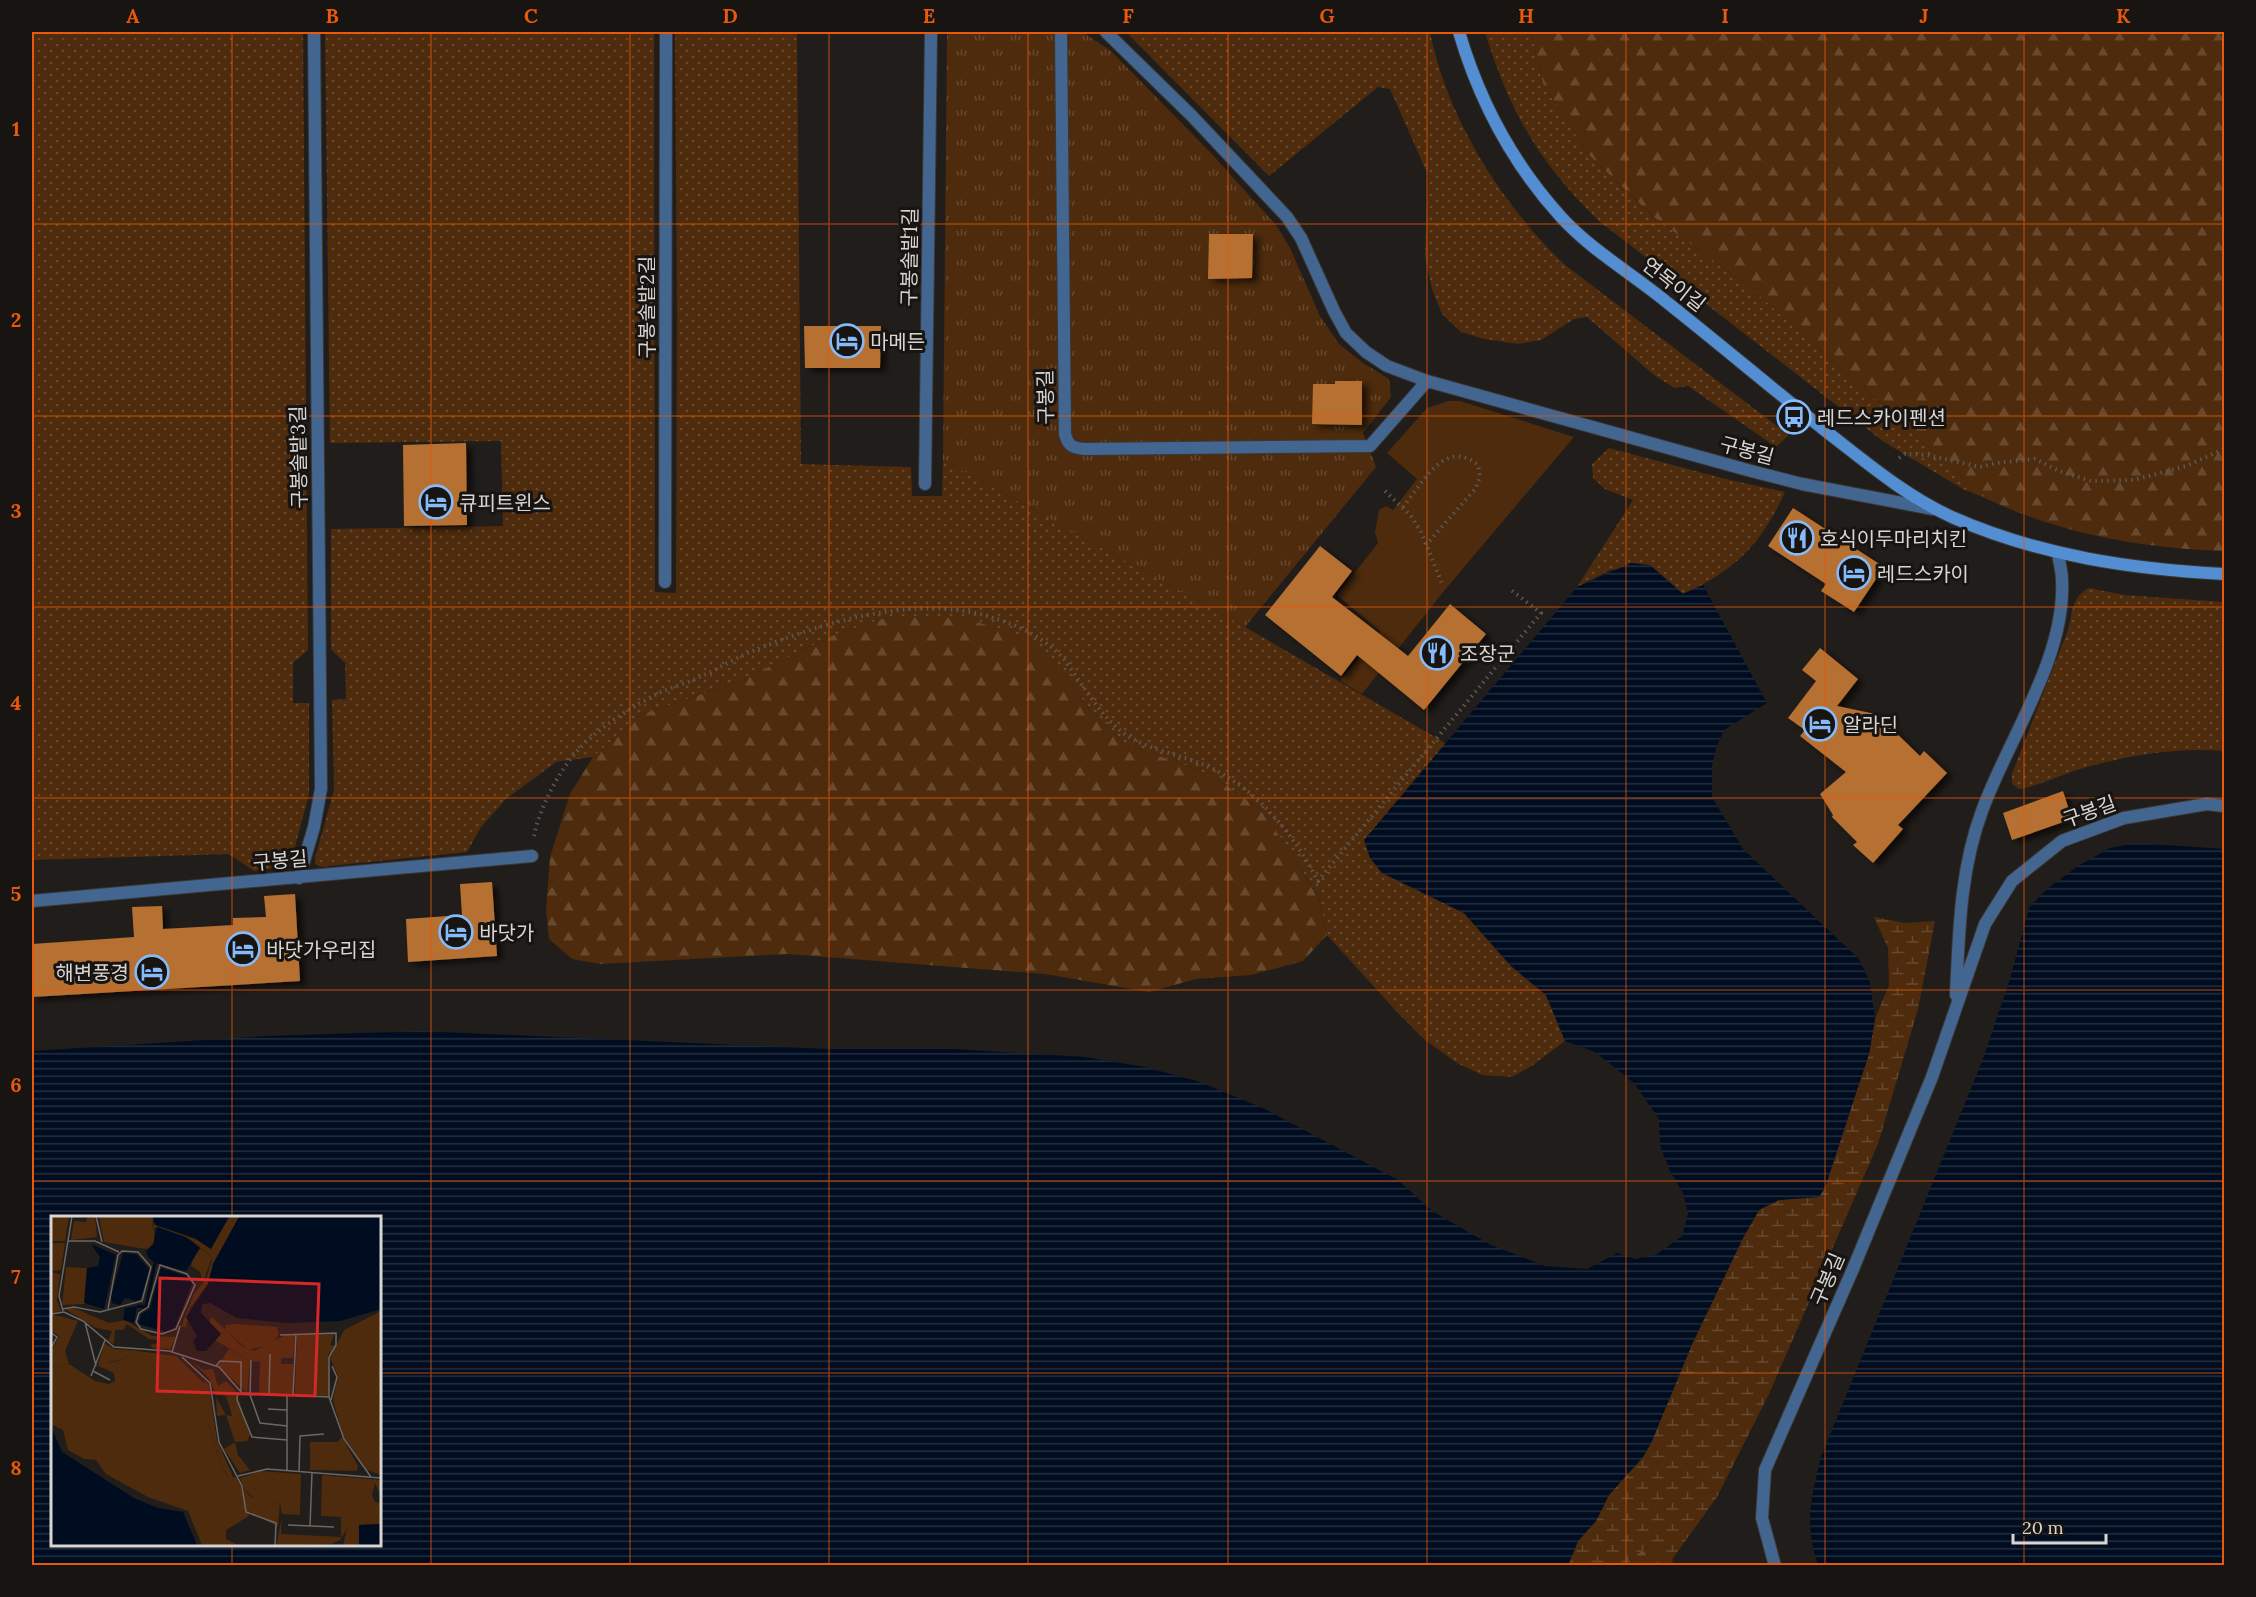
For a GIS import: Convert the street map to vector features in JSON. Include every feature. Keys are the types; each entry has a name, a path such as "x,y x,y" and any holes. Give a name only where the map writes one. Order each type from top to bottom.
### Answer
{"street":[{"name":"구봉솔밭3길","path":"299,878 314,827 321,789 314,32"},
{"name":"구봉솔밭2길","path":"664,582 666,32"},
{"name":"구봉솔밭1길","path":"926,484 931,32"},
{"name":"구봉길","path":"1061,32 1065,434 1067,443 1074,448 1085,449 1370,446 1426,381"},
{"name":"구봉길","path":"1106,32 1192,116 1287,217 1301,238 1346,333 1366,352 1387,366 1426,381 1802,484 1936,509 2002,536 2058,553 2139,568 2224,574"},
{"name":"연목이길","path":"1459,32 1481,95 1501,133 1520,165 1561,218 1585,240 1665,300 1847,448 1936,509"},
{"name":"구봉길","path":"1955,1009 1960,916 1970,849 1982,809 2036,692 2054,640 2061,610 2062,579 2058,553"},
{"name":"구봉길","path":"1775,1566 1762,1518 1765,1470 1853,1269 1932,1077 1985,924 2012,880 2062,841 2124,818 2207,804 2224,806"},
{"name":"구봉길","path":"32,901 532,856"}],"path":[{"path":"1899,458 1905,454 1927,455 1980,467 2034,459 2060,471 2091,481 2134,480 2186,466 2224,448"},
{"path":"1403,507 1441,460 1455,455 1469,457 1478,465 1480,476 1476,488 1426,545"},
{"path":"1385,491 1403,507 1421,532 1443,586"},
{"path":"532,856 534,833 542,810 556,782 578,750 624,714 658,694 699,678 746,654 818,628 883,612 911,609 958,610 985,615 1018,626 1041,640 1064,660 1102,714 1122,733 1208,767 1244,789 1272,813 1291,835 1318,881 1541,613 1511,590"}],"green space":[{"path":"32,32 303,32 308,650 293,663 293,703 309,703 309,794 290,866 254,871 229,854 32,860"},
{"path":"325,32 654,32 655,592 676,593 675,35 676,32 797,32 801,464 911,467 912,496 942,496 943,460 1245,627 1447,744 1365,840 1382,873 1464,913 1511,966 1546,995 1565,1041 1533,1065 1512,1077 1482,1075 1457,1063 1425,1040 1327,935 1319,899 1293,855 1260,809 1215,778 1127,745 1093,714 1064,674 888,617 834,635 742,680 641,715 593,757 556,762 506,799 481,827 467,852 320,867 315,864 334,790 332,700 346,699 345,663 331,649 331,529 503,526 501,441 330,443"},
{"path":"950,32 1082,32 1110,50 1209,151 1276,225 1290,248 1320,316 1339,344 1363,363 1389,379 1391,397 1363,433 1376,467 1245,627 943,460 947,34"},
{"path":"1126,32 1430,32 1449,96 1480,158 1499,188 1542,241 1565,265 1789,435 1776,447 1688,386 1675,388 1655,376 1587,317 1574,319 1541,340 1518,344 1484,339 1461,332 1442,314 1432,289 1425,256 1428,175 1390,89 1378,87 1269,176"},
{"path":"1485,32 1531,32 1543,84 1588,154 1654,217 1751,288 1966,481 1994,502 1963,489 1884,442 1599,221 1559,178 1528,134 1504,87"},
{"path":"1531,32 2224,32 2224,551 2166,547 2079,532 2023,514 1984,496 1751,288 1654,217 1588,154 1543,84"},
{"path":"1448,401 1460,401 1574,437 1444,591 1362,694 1340,681 1381,632 1337,595 1378,543 1375,532 1379,510 1386,506 1393,510 1417,479 1387,453 1427,408"},
{"path":"1609,448 1785,492 1767,526 1745,554 1718,576 1683,594 1650,565 1610,570 1577,587 1633,500 1605,489 1593,478 1592,464"},
{"path":"2089,588 2124,595 2224,602 2224,751 2187,750 2131,757 2077,770 2034,786 2019,789 2012,784 2012,774 2069,627 2074,604"},
{"path":"888,617 964,618 1021,636 1064,674 1093,714 1127,745 1215,778 1260,809 1293,855 1319,900 1327,935 1303,961 1251,975 1196,979 1149,992 1045,974 787,954 600,964 572,959 549,939 546,909 550,857 570,794 593,757 641,715 742,680 834,635"},
{"path":"1874,917 1905,923 1935,921 1918,1009 1878,1144 1769,1394 1717,1497 1673,1558 1650,1545 1631,1559 1629,1565 1568,1566 1578,1541 1596,1521 1609,1495 1643,1457 1651,1443 1693,1342 1759,1210 1779,1200 1819,1197 1869,1054 1875,1019 1889,985 1888,948"},
{"path":"1650,1545 1673,1558 1672,1565 1629,1566 1631,1559"}],"water":[{"path":"1631,563 1650,565 1683,594 1703,585 1767,703 1724,730 1716,748 1712,766 1712,797 1743,849 1859,959 1870,983 1875,1019 1869,1054 1825,1188 1819,1197 1779,1200 1759,1210 1693,1342 1651,1443 1643,1457 1609,1495 1596,1521 1578,1541 1568,1565 32,1565 32,1051 267,1036 422,1031 828,1049 954,1049 1085,1057 1145,1067 1197,1081 1263,1108 1398,1180 1432,1211 1491,1245 1545,1266 1587,1269 1617,1253 1636,1259 1657,1254 1682,1236 1688,1214 1683,1193 1669,1169 1660,1145 1659,1119 1634,1083 1595,1052 1565,1041 1546,995 1511,966 1464,913 1382,873 1370,858 1364,840 1577,587"},
{"path":"2136,843 2224,849 2224,1565 1818,1565 1811,1537 1810,1511 1821,1457 1983,1059 2010,979 2029,908 2047,889 2078,866 2110,848"}],"building":[{"path":"1209,234 1253,234 1252,278 1208,279"},
{"path":"804,326 881,326 880,368 805,368"},
{"path":"1335,381 1362,381 1362,425 1312,424 1313,384 1335,384"},
{"path":"466,443 467,525 404,526 403,445"},
{"path":"1793,508 1884,567 1854,612 1821,591 1826,584 1768,546"},
{"path":"1320,546 1352,571 1332,597 1408,656 1450,604 1486,634 1424,710 1357,655 1341,676 1265,615"},
{"path":"1820,648 1858,679 1837,706 1890,717 1891,728 1920,756 1924,751 1947,773 1898,825 1903,829 1873,863 1853,845 1857,842 1832,817 1833,815 1820,794 1846,772 1800,736 1805,730 1788,718 1816,681 1802,670"},
{"path":"2063,791 2072,819 2012,840 2003,813"},
{"path":"492,882 497,956 408,962 406,919 462,915 460,884"},
{"path":"295,894 300,981 32,997 32,944 134,937 132,907 162,906 163,929 233,925 233,918 266,917 264,896"}],"place":[{"name":"마메든","path":"847,341"},
{"name":"레드스카이펜션","path":"1794,417"},
{"name":"큐피트윈스","path":"436,502"},
{"name":"호식이두마리치킨","path":"1797,538"},
{"name":"레드스카이","path":"1854,573"},
{"name":"조장군","path":"1437,653"},
{"name":"알라딘","path":"1820,724"},
{"name":"바닷가","path":"456,932"},
{"name":"바닷가우리집","path":"243,949"},
{"name":"해변풍경","path":"152,972"}]}
